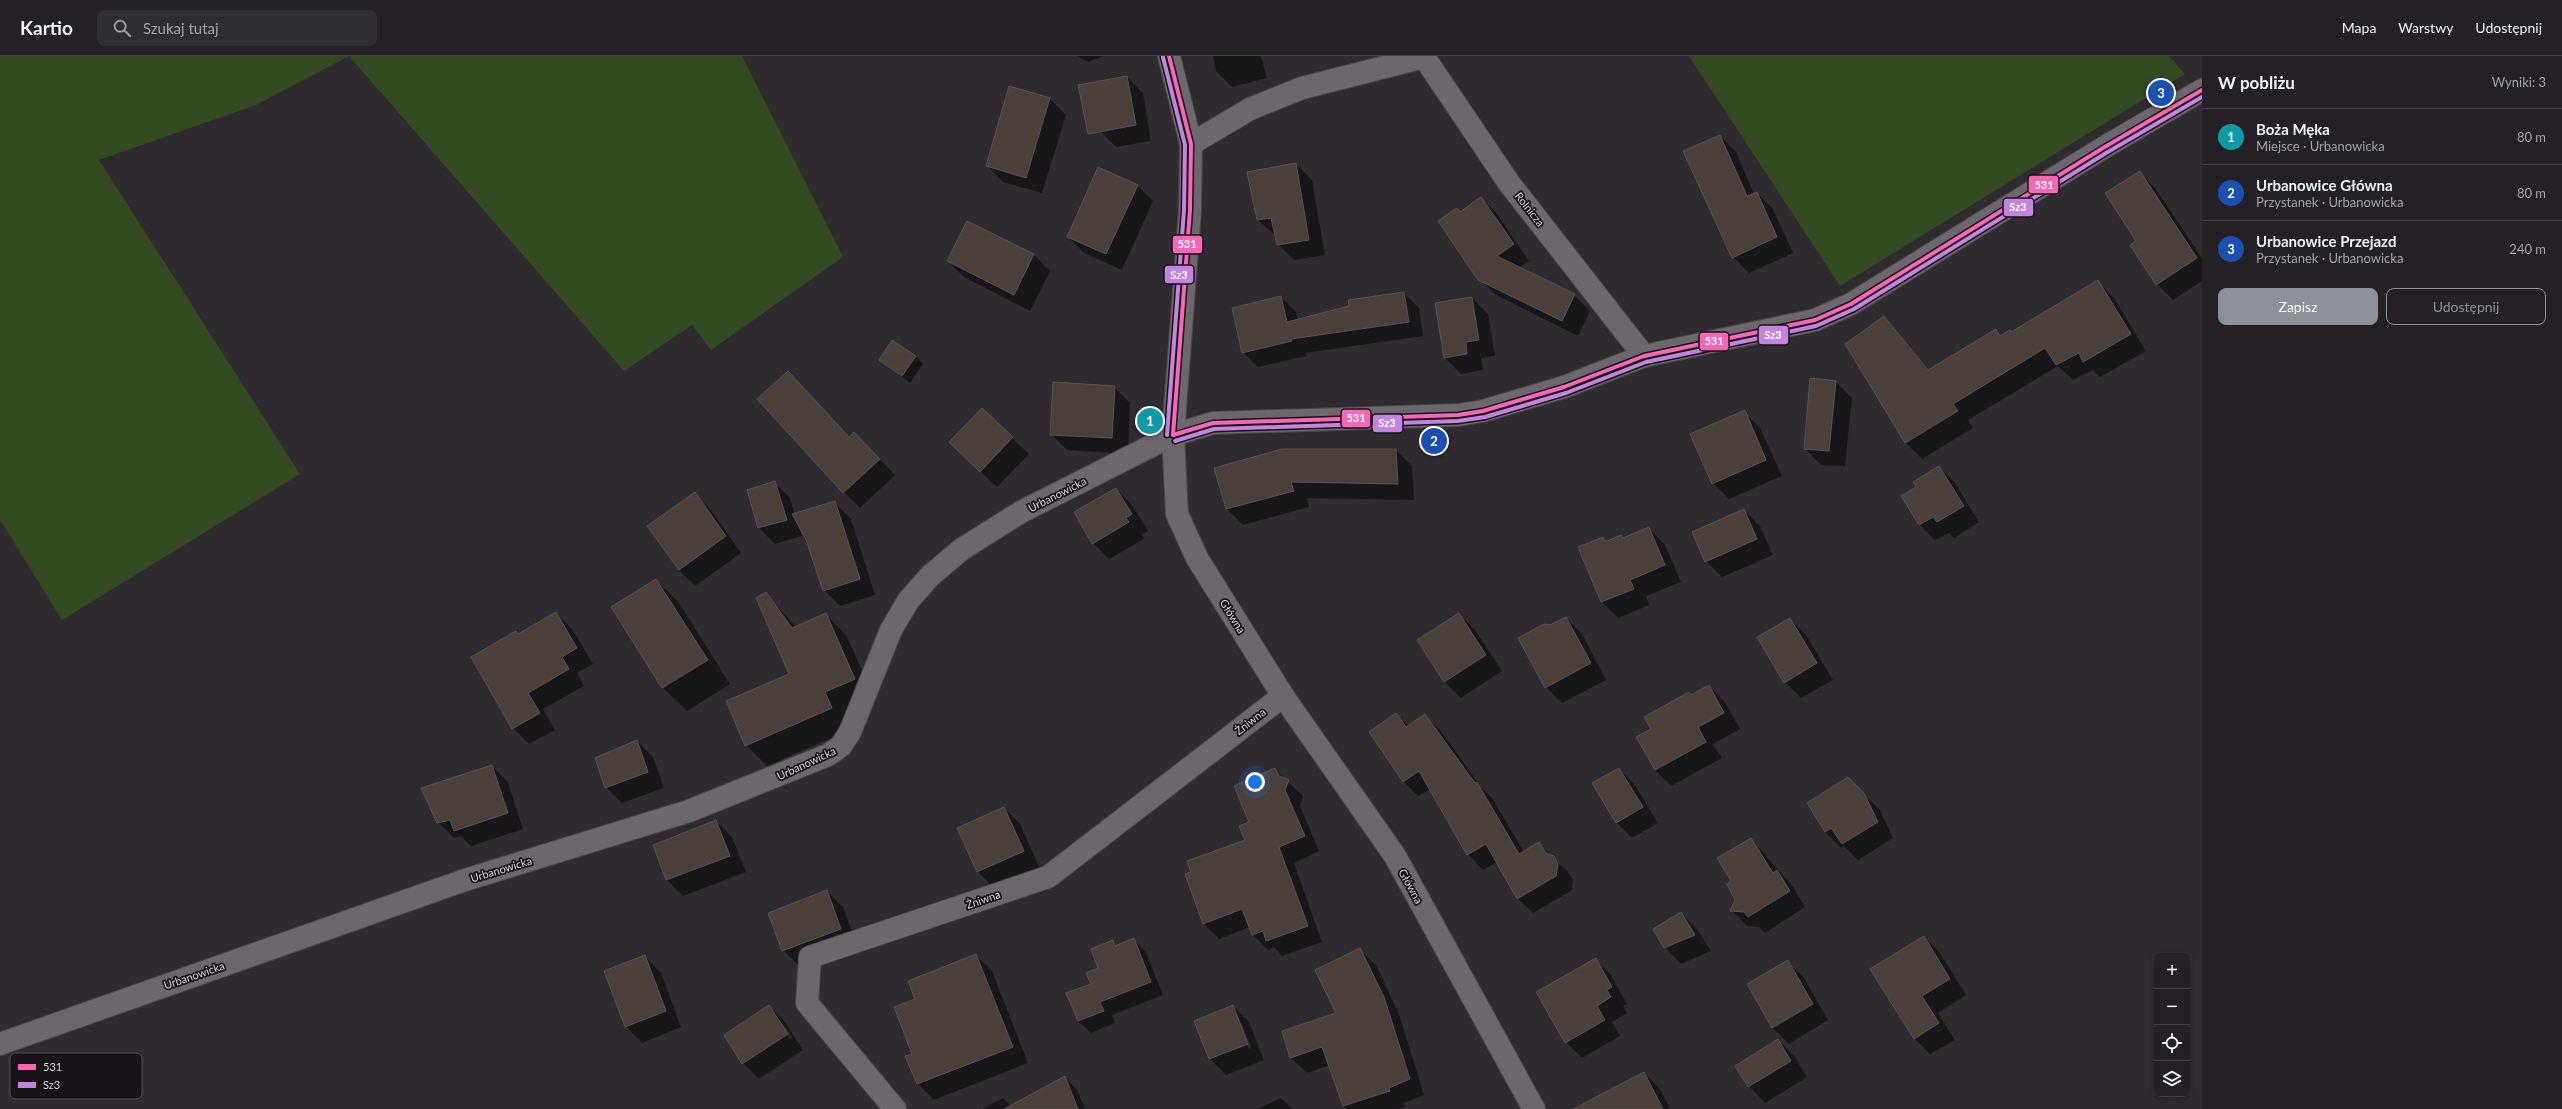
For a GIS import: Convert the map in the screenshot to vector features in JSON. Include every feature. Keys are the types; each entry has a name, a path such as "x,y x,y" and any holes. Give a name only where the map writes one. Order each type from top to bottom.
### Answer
{"street":[{"name":"Główna","path":"1169,56 1191,144 1190,210 1173,435 1177,514 1188,541 1283,696 1395,856 1534,1109"},
{"path":"1191,144 1250,109 1302,88 1424,56"},
{"name":"Rolnicza","path":"1424,56 1509,182 1644,356"},
{"name":"Urbanowicka","path":"0,1044 465,880 689,811 828,755 841,746 850,732 891,630 908,601 930,576 962,549 1021,512 1173,435 1213,423 1458,415 1483,411 1564,387 1644,356 1815,320 1851,304 2097,152 2202,90"},
{"name":"Żniwna","path":"885,1107 807,1003 810,957 1048,877 1283,696"}],"green space":[{"path":"0,56 349,56 256,105 99,160 300,474 62,620 0,520"},
{"path":"349,56 742,56 843,257 711,350 692,325 624,371"},
{"path":"1689,56 2169,56 2185,74 1840,286"}],"building":[{"path":"1127,76 1136,125 1088,134 1078,85"},
{"path":"1009,86 1050,98 1026,178 986,166"},
{"path":"1720,135 1747,196 1757,192 1777,237 1732,258 1683,151"},
{"path":"1296,163 1309,240 1277,245 1271,218 1257,220 1247,172"},
{"path":"1098,167 1138,185 1106,254 1067,237"},
{"path":"2140,171 2197,258 2156,285 2130,245 2136,241 2105,193"},
{"path":"1481,197 1514,244 1497,256 1575,294 1562,321 1478,280 1438,221 1457,208 1460,212"},
{"path":"967,221 1034,254 1014,295 947,261"},
{"path":"2098,280 2131,334 2083,362 2079,353 2056,365 2045,348 1953,404 1958,411 1905,443 1845,344 1884,316 1928,370 1996,329 2000,336 2010,330 2011,332"},
{"path":"1404,292 1409,322 1291,339 1292,341 1242,353 1232,308 1281,296 1287,322 1349,306 1348,300"},
{"path":"1472,297 1479,340 1466,342 1467,354 1444,358 1435,303"},
{"path":"892,340 916,356 902,376 879,360"},
{"path":"788,371 849,437 854,432 880,459 843,493 757,399"},
{"path":"1810,378 1836,381 1829,451 1804,449"},
{"path":"1053,382 1115,386 1112,438 1050,435"},
{"path":"982,408 1013,437 980,472 949,442"},
{"path":"1745,410 1766,460 1712,484 1690,434"},
{"path":"1282,449 1396,449 1398,484 1291,482 1294,491 1226,509 1214,468"},
{"path":"1939,466 1964,506 1937,522 1933,517 1919,525 1901,496 1916,487 1913,482"},
{"path":"775,481 787,520 758,528 747,490"},
{"path":"1116,488 1132,514 1126,518 1129,522 1092,544 1074,512"},
{"path":"695,492 726,536 679,570 647,526"},
{"path":"835,501 860,579 823,591 806,540 792,514"},
{"path":"1744,509 1757,539 1705,562 1692,532"},
{"path":"1649,527 1665,565 1630,580 1634,589 1601,602 1578,547 1603,537 1605,542 1621,535 1623,538"},
{"path":"656,579 708,660 662,688 611,607"},
{"path":"766,592 792,628 826,613 855,679 825,692 832,708 745,746 726,701 789,674 756,598"},
{"path":"556,612 577,648 562,657 569,669 528,693 540,713 512,729 471,657 516,631 518,634"},
{"path":"1459,613 1486,655 1444,682 1417,640"},
{"path":"1566,617 1591,663 1545,688 1518,638 1544,624 1550,625"},
{"path":"1790,618 1817,663 1784,683 1757,637"},
{"path":"1709,685 1724,713 1698,727 1706,742 1655,770 1636,737 1651,729 1644,717 1689,692 1691,695"},
{"path":"1396,713 1406,727 1425,714 1475,783 1477,782 1519,854 1539,842 1546,853 1554,856 1558,864 1556,876 1517,899 1486,844 1467,855 1419,771 1403,782 1369,732"},
{"path":"637,740 648,772 605,788 595,758"},
{"path":"492,765 508,813 454,831 450,820 437,823 421,788"},
{"path":"1275,768 1279,776 1289,780 1285,790 1305,836 1279,847 1308,926 1266,941 1263,931 1252,935 1242,909 1203,924 1185,874 1191,872 1187,861 1245,840 1239,826 1249,822 1234,786"},
{"path":"1619,768 1643,807 1616,823 1592,783"},
{"path":"1848,777 1864,793 1878,822 1842,844 1831,828 1825,832 1807,803"},
{"path":"1004,807 1024,851 977,872 957,828"},
{"path":"716,820 730,856 666,880 653,845"},
{"path":"1751,838 1773,873 1777,870 1790,891 1748,917 1744,912 1730,911 1735,900 1727,884 1731,881 1717,858"},
{"path":"827,890 841,929 782,951 768,913"},
{"path":"1681,912 1695,935 1664,948 1653,929"},
{"path":"1924,936 1950,979 1922,996 1939,1023 1914,1039 1870,969"},
{"path":"1134,938 1151,982 1100,1002 1104,1011 1078,1021 1066,993 1091,984 1086,973 1098,968 1091,949 1113,940 1115,946"},
{"path":"1360,948 1384,997 1410,1079 1389,1088 1390,1091 1343,1106 1322,1047 1290,1058 1282,1031 1336,1013 1315,970"},
{"path":"976,954 1013,1047 917,1084 905,1056 912,1054 894,1007 915,999 908,981"},
{"path":"645,955 666,1011 625,1027 604,971"},
{"path":"1596,958 1612,987 1607,990 1611,997 1597,1006 1605,1020 1565,1043 1536,992"},
{"path":"1788,960 1813,1004 1772,1028 1747,984"},
{"path":"769,1005 788,1034 742,1064 724,1035"},
{"path":"1233,1005 1248,1044 1209,1059 1194,1021"},
{"path":"1778,1039 1791,1061 1748,1087 1735,1066"},
{"path":"1644,1072 1663,1109 1573,1109"},
{"path":"1065,1076 1078,1109 1004,1109"}],"transit line":[{"name":"531","path":"1169,56 1191,144 1190,210 1173,435"},
{"name":"Sz3","path":"1163,57 1185,145 1184,210 1167,435"},
{"name":"531","path":"1173,435 1213,423 1458,415 1483,411 1564,387 1644,356 1815,320 1851,304 2103,148 2202,90"},
{"name":"Sz3","path":"1175,441 1214,429 1458,421 1485,417 1566,393 1646,362 1816,326 1854,309 2106,153 2202,97"}],"place":[{"name":"Urbanowice Przejazd","path":"2161,93"},
{"name":"Boża Męka","path":"1150,421"},
{"name":"Urbanowice Główna","path":"1434,441"}]}
